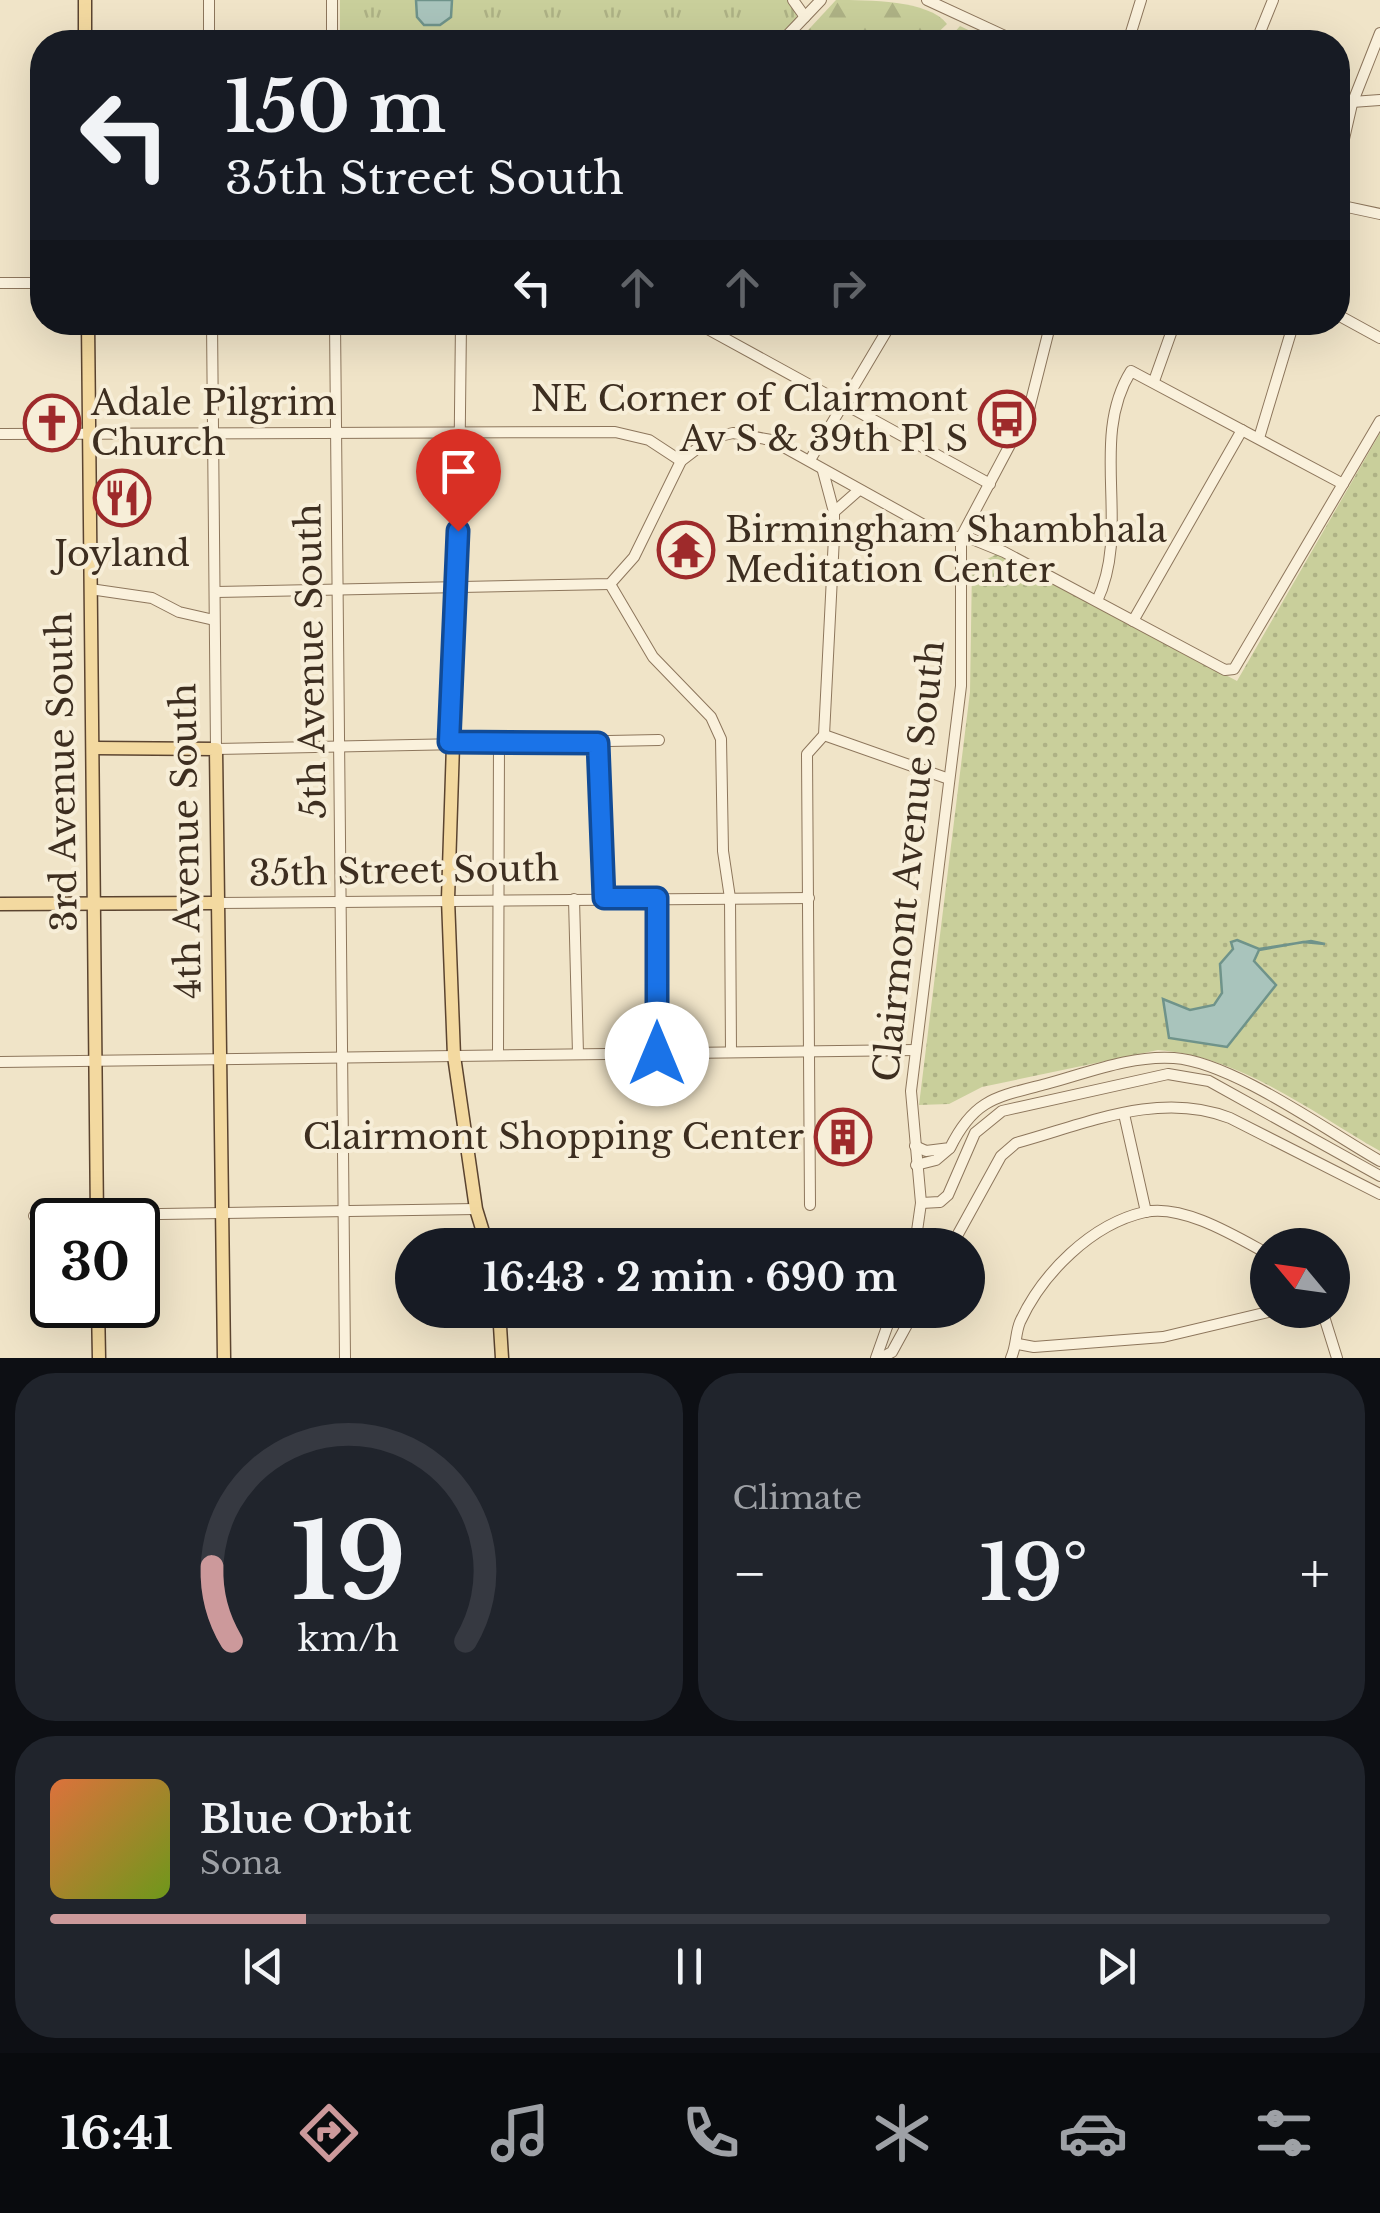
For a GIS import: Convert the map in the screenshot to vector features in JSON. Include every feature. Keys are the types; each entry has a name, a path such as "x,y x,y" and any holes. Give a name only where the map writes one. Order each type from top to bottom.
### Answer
{"main road":[{"path":"85,0 85,30"},
{"name":"3rd Avenue South","path":"88,335 97,1198"},
{"path":"458,590 449,742 448,900 454,1056 482,1228"},
{"path":"95,748 216,748"},
{"name":"4th Avenue South","path":"216,748 224,1358"},
{"name":"35th Street South","path":"0,904 216,903"},
{"path":"98,1328 99,1358"},
{"path":"500,1328 502,1358"}],"street":[{"path":"209,0 210,30"},
{"path":"332,0 332,30"},
{"path":"794,0 805,17"},
{"path":"793,30 821,0"},
{"path":"927,0 990,30"},
{"path":"1132,30 1141,0"},
{"path":"1261,30 1273,0"},
{"path":"1350,113 1380,33"},
{"path":"1352,104 1380,100"},
{"path":"1350,208 1380,214"},
{"path":"0,283 30,283"},
{"path":"1350,322 1380,338"},
{"name":"4th Avenue South","path":"212,335 216,748"},
{"name":"5th Avenue South","path":"335,335 345,1358"},
{"path":"458,590 461,335"},
{"path":"719,335 990,484"},
{"path":"810,460 884,335"},
{"name":"Clairmont Avenue South","path":"917,1228 921,1203 911,1091 962,686 961,537 1029,408 1048,335"},
{"path":"1154,380 1170,335"},
{"path":"1260,438 1290,335"},
{"path":"1097,602 1114,551 1110,450 1119,397 1131,372 1154,380 1343,484"},
{"path":"216,592 610,584 634,557 681,461 711,438 733,432 771,440 942,535 961,537 1004,552 1225,670 1234,669 1380,421"},
{"path":"1132,621 1242,430"},
{"path":"0,434 616,432 649,440 681,461"},
{"path":"810,1205 807,754 824,735 832,638 834,512 823,471"},
{"path":"834,512 859,490"},
{"path":"610,584 652,657 711,717 721,739 723,851 730,898 731,1051"},
{"path":"90,589 152,598 179,612 214,620"},
{"path":"824,735 949,779"},
{"path":"604,898 598,743 602,738 659,740"},
{"path":"216,748 499,741 598,743"},
{"path":"498,1053 502,899 499,741"},
{"path":"574,898 578,1054"},
{"path":"657,898 657,1054"},
{"name":"35th Street South","path":"216,903 809,898"},
{"path":"0,1062 916,1050"},
{"path":"916,1166 936,1160 950,1148 964,1119 988,1100 1138,1060 1175,1058 1232,1076 1380,1161"},
{"path":"921,1203 940,1202 948,1195 975,1133 1002,1111 1168,1074 1209,1081 1380,1176"},
{"path":"961,1228 1001,1156 1016,1144 1160,1105 1212,1111 1380,1194"},
{"path":"1124,1114 1146,1212"},
{"path":"915,1146 926,1151 950,1148"},
{"path":"160,1216 476,1209"},
{"path":"1010,1358 1018,1344 1020,1323 1054,1269 1097,1236 1146,1212 1184,1216 1250,1246"},
{"path":"1018,1344 1034,1348 1163,1337 1250,1316"},
{"path":"878,1358 887,1328"},
{"path":"878,1358 892,1352 906,1328"},
{"path":"1328,1328 1337,1358"}],"green space":[{"path":"340,0 792,0 797,18 786,30 340,30"},
{"path":"836,0 912,6 927,10 947,24 941,30 808,30"},
{"path":"1380,433 1380,1151 1246,1074 1188,1054 1158,1050 982,1087 949,1104 919,1105 970,692 972,567 997,554 1237,681"}],"water":[{"path":"416,0 452,0 451,17 440,25 424,25 417,17"},
{"path":"1237,940 1259,949 1295,943 1259,950 1254,961 1276,985 1227,1047 1169,1038 1163,999 1190,1010 1214,1005 1222,993 1220,964 1233,949 1231,942"}],"place":[{"name":"NE Corner of Clairmont Av S & 39th Pl S","path":"1007,419"},
{"name":"Adale Pilgrim Church","path":"52,423"},
{"name":"Joyland","path":"122,498"},
{"name":"Birmingham Shambhala Meditation Center","path":"686,550"},
{"name":"Clairmont Shopping Center","path":"843,1137"}],"route":[{"path":"458,531 449,742 598,743 602,754 604,898 657,898 657,1054"}]}
